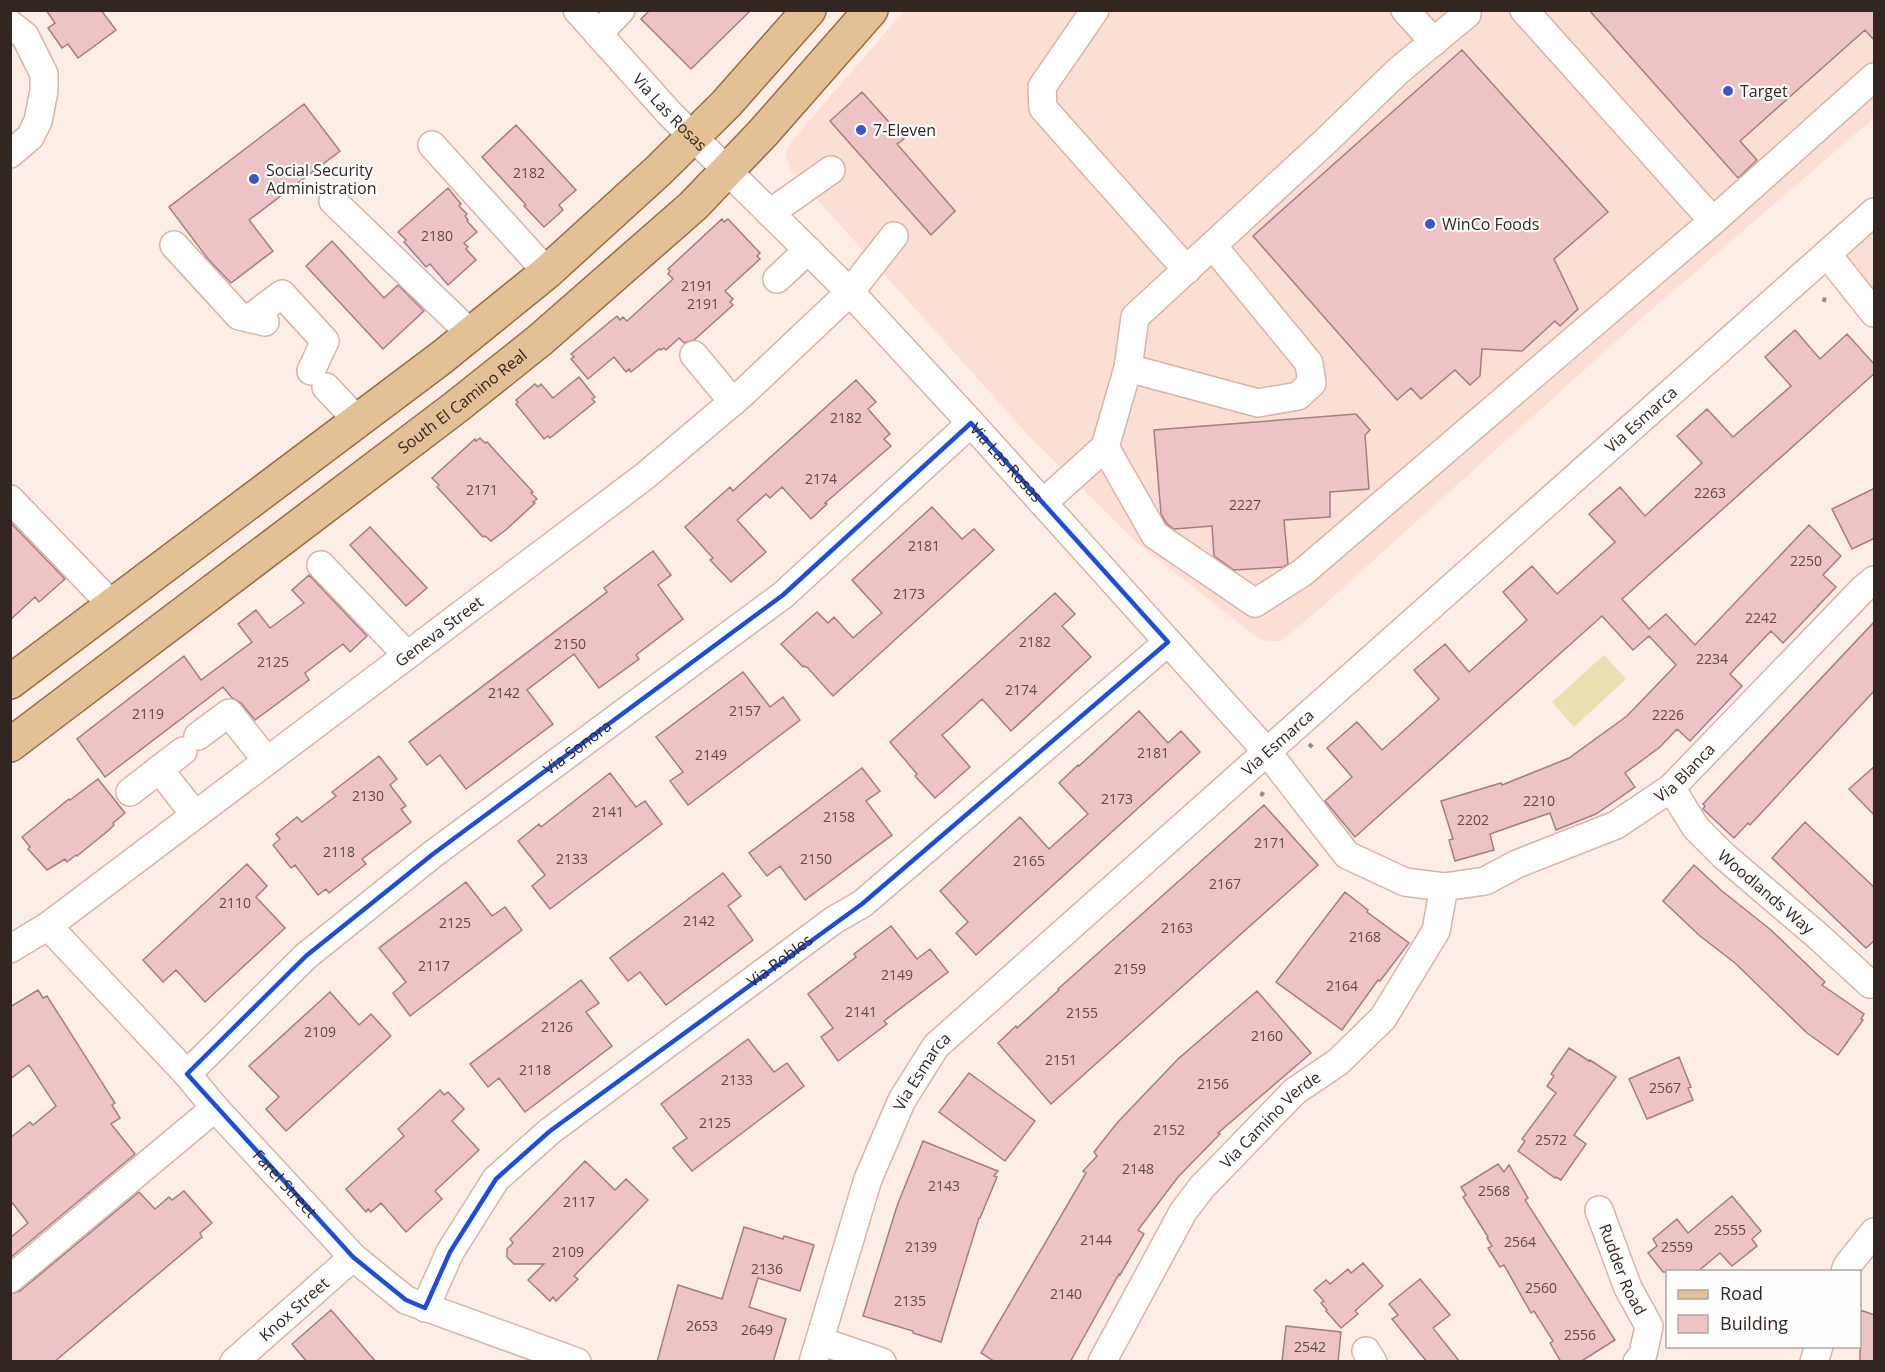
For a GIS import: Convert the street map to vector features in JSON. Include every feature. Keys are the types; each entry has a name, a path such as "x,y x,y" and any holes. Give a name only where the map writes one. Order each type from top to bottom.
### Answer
{"main road":[{"path":"10,682 471,334 547,272 658,171 726,104 809,10"},
{"name":"South El Camino Real","path":"10,745 456,407 540,340 693,206 762,135 871,10"}],"street":[{"name":"Via Las Rosas","path":"577,10 670,114 850,292 971,423 1268,753 1347,855 1405,882 1444,886"},
{"path":"598,34 621,10"},
{"path":"1095,10 1042,87 1043,108 1187,270"},
{"path":"1406,10 1434,42"},
{"path":"1043,503 1105,447 1128,368 1135,317 1328,139 1398,71 1467,14 1467,10"},
{"path":"1524,10 1713,221"},
{"path":"10,24 25,36 44,74 44,91 38,121 30,137 10,154"},
{"path":"1105,447 1155,535 1255,603 1302,573 1713,221 1875,77"},
{"path":"432,146 547,272"},
{"path":"770,213 831,170"},
{"path":"333,201 471,334"},
{"name":"Via Esmarca","path":"816,1352 868,1179 902,1100 936,1046 1875,212"},
{"name":"Geneva Street","path":"10,949 48,926 645,476 733,402 850,292 894,236"},
{"path":"174,245 240,316 257,320 282,294 325,341 319,379 357,420"},
{"path":"1128,368 1258,403 1298,396 1312,383 1309,363 1213,246"},
{"path":"777,279 808,250"},
{"path":"1827,254 1875,313"},
{"path":"694,355 733,402"},
{"name":"Via Sonora","path":"187,1074 306,956 433,854 783,595 971,423"},
{"path":"10,499 112,605"},
{"path":"321,565 407,655"},
{"name":"Via Blanca","path":"1444,886 1485,881 1517,864 1616,825 1671,788 1863,588 1875,580"},
{"name":"Via Robles","path":"426,1308 450,1252 496,1179 550,1131 834,920 862,904 1168,642"},
{"path":"130,792 230,713 267,760"},
{"path":"159,769 195,815"},
{"name":"Woodlands Way","path":"1671,788 1696,828 1724,856 1870,984 1875,984"},
{"name":"Via Camino Verde","path":"1102,1362 1183,1212 1202,1187 1295,1091 1338,1062 1383,1018 1436,931 1444,886"},
{"name":"Farel Street","path":"48,926 187,1074 215,1108 353,1257 406,1300 577,1362"},
{"path":"10,1279 215,1108"},
{"name":"Rudder Road","path":"1599,1210 1628,1288 1649,1326 1643,1354 1637,1362"},
{"path":"1846,1270 1875,1232"},
{"name":"Knox Street","path":"234,1362 353,1257"},
{"path":"816,1352 882,1362"}],"path":[{"path":"1824,302 1825,295"},
{"path":"1309,744 1314,749"},
{"path":"1261,796 1264,791"}],"highlighted area":[{"path":"971,423 1168,642 862,904 550,1131 496,1179 450,1252 425,1308 406,1300 353,1257 187,1074 306,956 433,854 783,595"}],"shaded area":[{"path":"904,11 1874,11 1874,118 1634,325 1322,607 1281,641 1270,641 1259,639 1136,542 1028,435 790,169 786,153 791,142"},
{"path":"1874,217 1874,306 1832,254"},
{"path":"1604,655 1626,679 1574,727 1552,702"}],"building":[{"path":"46,10 101,10 116,30 78,58 68,44 62,48 48,28 55,23"},
{"path":"650,10 751,10 691,69 641,19"},
{"name":"Target","path":"1589,10 1875,10 1875,41 1865,30 1740,141 1757,160 1738,178"},
{"name":"WinCo Foods","path":"1462,50 1608,212 1554,259 1578,309 1560,326 1555,321 1522,351 1482,349 1480,376 1470,385 1455,370 1421,399 1411,388 1397,400 1253,236"},
{"path":"862,92 904,139 897,144 955,211 931,235 830,121"},
{"name":"Social Security Administration","path":"304,104 340,151 249,220 273,251 231,283 208,259 169,207"},
{"path":"516,125 576,190 559,205 563,210 544,227 482,157"},
{"path":"448,188 467,214 465,216 467,221 477,232 464,243 468,247 466,249 476,260 448,285 430,264 426,267 398,232"},
{"path":"722,219 724,222 728,219 760,253 757,256 760,259 725,291 733,299 730,302 733,305 694,340 684,343 679,338 666,350 659,349 631,372 629,369 626,372 614,357 588,379 571,359 574,357 571,354 617,316 620,320 623,317 627,321 673,279 668,274 670,271 668,269"},
{"path":"332,241 384,298 398,285 424,311 383,349 306,266"},
{"path":"1795,330 1820,359 1847,334 1875,365 1875,373 1622,599 1649,629 1666,614 1695,645 1809,525 1841,556 1823,575 1836,587 1783,643 1771,631 1730,674 1742,686 1690,741 1677,729 1660,747 1625,773 1635,787 1596,814 1556,830 1550,813 1490,834 1494,850 1455,861 1449,840 1453,839 1441,801 1501,783 1502,785 1569,758 1627,716 1676,665 1649,636 1633,650 1602,616 1355,837 1325,801 1352,777 1327,748 1357,722 1382,750 1439,699 1414,670 1445,644 1469,672 1527,620 1503,592 1532,566 1557,594 1615,542 1589,514 1620,487 1645,516 1702,463 1677,436 1707,409 1733,437 1791,386 1765,357"},
{"path":"579,377 595,397 592,399 595,402 550,438 548,436 544,439 516,404 518,402 516,400 535,384 538,387 541,384 553,398"},
{"path":"856,380 876,402 868,409 890,434 884,439 891,446 825,503 827,504 811,519 782,487 770,498 766,494 737,520 766,552 731,582 710,560 713,558 685,527 730,487 733,491"},
{"path":"1356,414 1370,430 1365,435 1369,489 1330,492 1330,517 1284,520 1288,564 1283,567 1234,570 1214,556 1212,526 1174,529 1167,524 1161,514 1154,430"},
{"path":"480,438 485,443 487,442 537,499 507,529 491,541 483,537 437,487 439,485 432,478 475,439 476,441"},
{"path":"1875,488 1875,538 1852,549 1832,509"},
{"path":"932,507 962,539 974,529 994,550 833,696 808,668 803,667 781,644 817,612 828,623 834,617 853,638 882,613 852,580"},
{"path":"10,522 65,579 39,602 35,597 10,620"},
{"path":"370,527 427,588 406,606 350,545"},
{"path":"653,551 671,575 658,585 683,619 636,655 639,659 599,688 574,654 527,690 553,724 466,789 440,755 427,765 409,742 607,592 604,588"},
{"path":"309,575 367,636 350,652 343,644 305,673 309,680 255,720 223,687 105,777 77,739 184,656 201,680 252,642 238,624 256,610 270,628 304,603 292,590"},
{"path":"1055,593 1075,614 1062,626 1091,657 1011,731 982,699 942,735 970,767 935,798 915,776 917,774 890,742"},
{"path":"1875,621 1875,690 1750,825 1748,823 1734,838 1703,809 1705,806 1703,804"},
{"path":"743,672 770,707 783,697 800,720 688,805 670,781 683,772 656,737"},
{"path":"1139,711 1168,743 1181,731 1200,752 976,955 956,933 968,922 940,891 1020,817 1049,849 1088,814 1059,783"},
{"path":"379,756 397,779 390,785 406,806 401,809 411,822 362,859 366,864 329,893 326,889 318,895 295,865 291,868 273,845 280,839 276,834 297,817 302,822 336,796 332,792"},
{"path":"1875,766 1875,816 1849,789"},
{"path":"862,768 880,791 866,801 892,835 805,900 780,866 767,876 749,853"},
{"path":"610,773 636,807 645,801 662,824 550,909 532,886 545,875 518,841 539,824 541,827"},
{"path":"98,779 125,813 113,823 114,825 109,830 77,856 67,862 65,859 47,870 28,849 30,847 22,837"},
{"path":"1264,805 1318,865 1051,1104 998,1043"},
{"path":"1805,822 1875,888 1875,940 1866,948 1772,858"},
{"path":"247,864 267,886 256,897 285,928 205,1002 176,970 163,982 143,960"},
{"path":"1694,865 1722,891 1771,930 1825,982 1822,985 1864,1014 1861,1019 1863,1020 1838,1055 1807,1033 1735,963 1700,936 1663,901"},
{"path":"723,873 741,896 728,906 753,940 666,1005 640,972 628,981 610,958"},
{"path":"466,882 492,916 505,907 522,930 410,1016 393,993 406,982 379,948"},
{"path":"1345,892 1368,910 1367,912 1409,943 1380,981 1378,980 1342,1030 1276,982"},
{"path":"891,926 917,959 930,949 948,972 884,1021 887,1024 838,1061 821,1037 833,1028 808,994"},
{"path":"581,980 599,1003 586,1012 612,1046 525,1112 499,1078 488,1087 470,1064"},
{"path":"38,990 43,998 47,996 115,1103 112,1105 120,1118 111,1124 135,1154 10,1258 10,1238 28,1223 10,1200 10,1138 30,1122 33,1125 56,1106 29,1065 10,1079 10,1007"},
{"path":"1257,991 1311,1053 1218,1133 1220,1134 1178,1177 1138,1230 1144,1234 1070,1362 995,1362 981,1353 1086,1173 1083,1171 1097,1156 1094,1152 1117,1123 1178,1059"},
{"path":"330,992 359,1025 371,1014 391,1036 286,1131 266,1109 279,1097 249,1066"},
{"path":"748,1039 774,1072 787,1063 804,1086 692,1171 673,1148 687,1138 661,1104"},
{"path":"1569,1048 1616,1077 1574,1135 1586,1144 1561,1180 1518,1151 1525,1141 1522,1139 1556,1093 1547,1086 1554,1076 1551,1074"},
{"path":"1679,1057 1691,1087 1688,1088 1693,1100 1647,1119 1629,1079"},
{"path":"969,1073 1035,1121 1005,1161 939,1112"},
{"path":"440,1090 444,1095 448,1092 464,1109 452,1121 479,1150 435,1191 442,1199 406,1232 381,1203 371,1212 368,1209 366,1212 346,1189 404,1136 398,1129"},
{"path":"923,1141 998,1171 994,1176 997,1177 979,1218 941,1342 863,1316 897,1206"},
{"path":"585,1161 615,1190 626,1179 648,1200 574,1276 578,1279 556,1301 553,1297 550,1301 528,1280 544,1264 514,1264 507,1257 507,1249 513,1243 510,1239"},
{"path":"1498,1164 1504,1172 1509,1165 1528,1198 1525,1200 1615,1340 1580,1362 1561,1362 1550,1343 1553,1341 1534,1311 1531,1313 1504,1265 1500,1267 1488,1248 1492,1246 1488,1237 1463,1197 1466,1195 1461,1187"},
{"path":"184,1191 212,1223 200,1233 202,1237 54,1362 10,1362 10,1294 20,1291 139,1192 155,1209 169,1197 172,1200"},
{"path":"1732,1196 1761,1231 1752,1239 1757,1246 1732,1266 1720,1253 1699,1270 1666,1270 1663,1272 1648,1253 1657,1246 1653,1239 1677,1219 1688,1233"},
{"path":"744,1227 783,1239 784,1236 814,1245 800,1291 758,1278 749,1307 786,1319 773,1362 657,1362 678,1285 722,1299"},
{"path":"1363,1263 1383,1286 1355,1311 1358,1314 1341,1328 1326,1311 1321,1303 1324,1301 1314,1290 1326,1280 1330,1284 1348,1269 1351,1273"},
{"path":"1420,1279 1450,1315 1433,1328 1460,1362 1427,1362 1392,1319 1398,1315 1389,1304"},
{"path":"331,1310 376,1362 307,1362 292,1344"},
{"path":"1861,1310 1875,1315 1875,1362 1860,1362"},
{"path":"1286,1326 1341,1332 1338,1362 1282,1362"}],"place":[{"name":"Target","path":"1728,91"},
{"name":"7-Eleven","path":"861,130"},
{"name":"Social Security Administration","path":"254,179"},
{"name":"WinCo Foods","path":"1430,224"}]}
